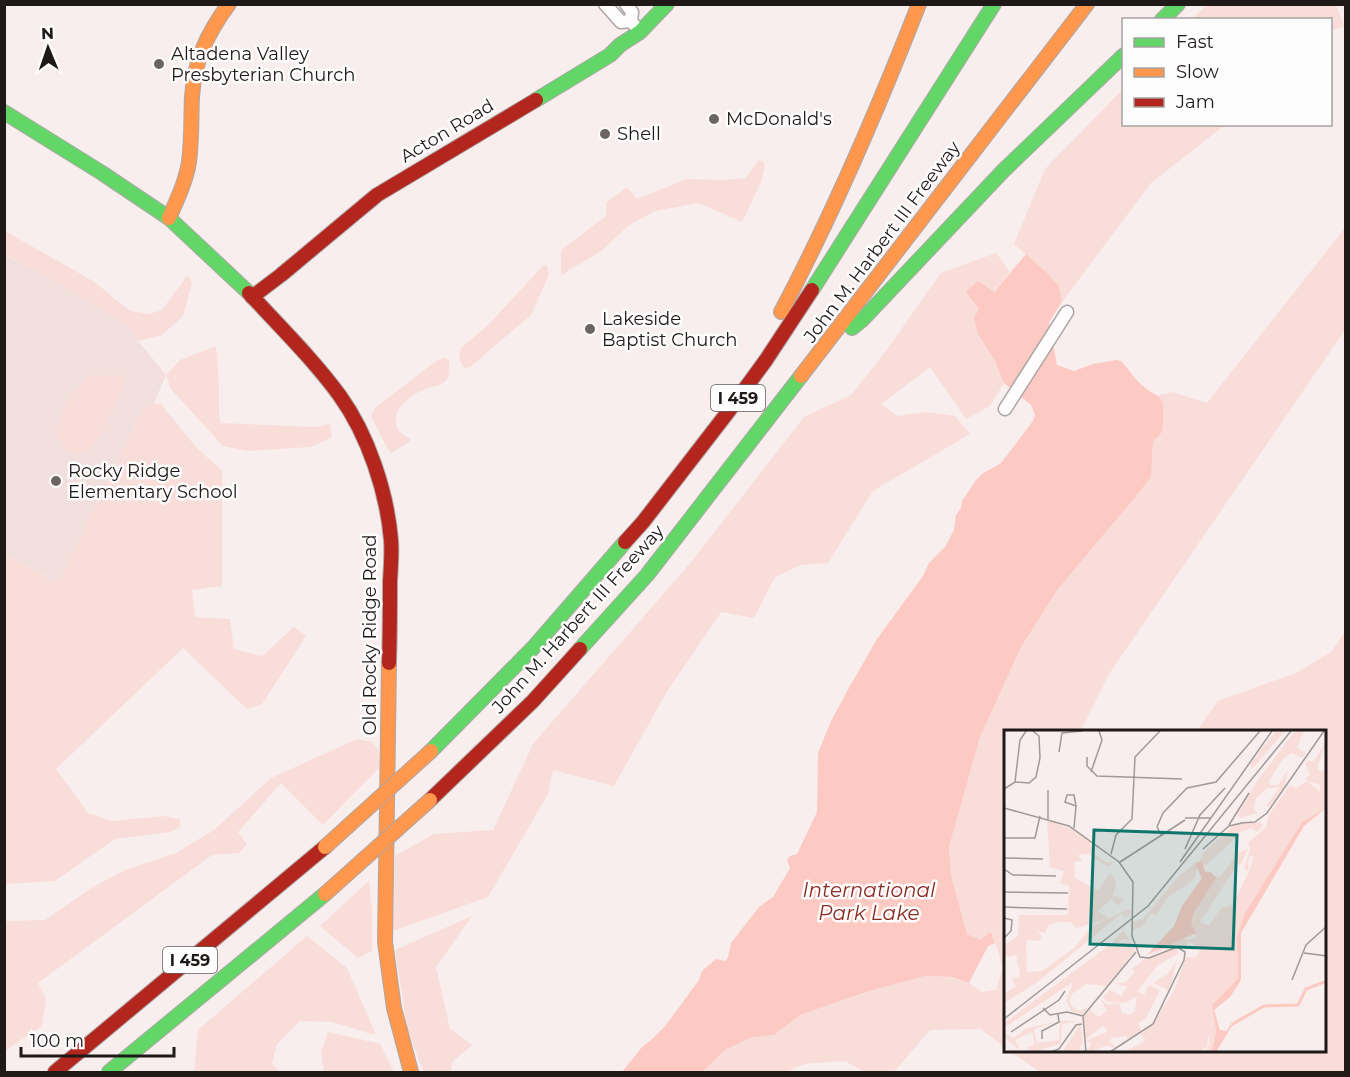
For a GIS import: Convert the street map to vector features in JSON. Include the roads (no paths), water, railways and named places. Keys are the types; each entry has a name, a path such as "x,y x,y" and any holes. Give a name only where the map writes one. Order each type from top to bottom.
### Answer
{"main road":[{"path":"169,218 189,163 197,63 215,22 229,4"},
{"name":"Acton Road","path":"252,297 377,195 610,55 636,26 667,4"},
{"path":"728,412 808,263 838,199 919,4"},
{"name":"John M. Harbert III Freeway","path":"55,1072 326,847 431,751 533,648 643,522 766,360 994,4"},
{"name":"John M. Harbert III Freeway","path":"109,1072 325,894 430,800 533,701 646,575 1087,4"},
{"path":"1164,18 1178,4"},
{"path":"812,362 862,320 1004,170 1122,57"},
{"name":"Old Rocky Ridge Road","path":"4,112 169,218 252,297 309,358 340,396 371,454 384,497 391,540 385,942 394,1010 411,1072"}],"street":[{"path":"604,4 621,22 636,26"},
{"path":"626,4 632,12 636,26"},
{"path":"1005,409 1068,312"}],"water":[{"name":"International Park Lake","path":"1026,254 1059,286 1062,302 1049,322 1057,365 1074,371 1093,364 1121,361 1142,385 1161,400 1164,416 1161,432 1153,441 1151,477 1058,589 1021,647 980,737 949,847 951,875 967,934 980,940 991,932 995,943 988,946 969,983 953,977 925,976 866,992 800,1015 774,1035 753,1037 725,1050 702,1072 622,1072 642,1047 666,1025 699,980 702,971 716,959 726,961 731,943 759,907 773,897 790,868 787,860 790,856 797,854 817,812 818,753 831,721 850,686 877,639 923,576 929,563 945,547 954,530 956,515 961,508 962,501 976,480 1001,463 1033,421 1035,415 1031,405 1004,383 995,361 978,334 974,318 979,309 966,292 978,281 994,292"}],"place":[{"name":"Altadena Valley Presbyterian Church","path":"159,64"},
{"name":"McDonald's","path":"714,119"},
{"name":"Shell","path":"605,134"},
{"name":"Lakeside Baptist Church","path":"590,329"},
{"name":"Rocky Ridge Elementary School","path":"56,481"}]}
